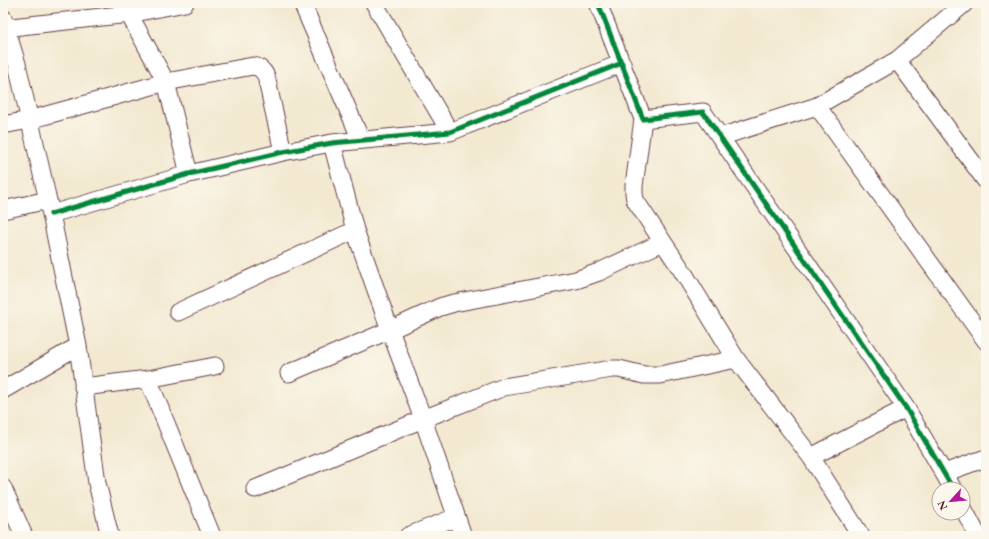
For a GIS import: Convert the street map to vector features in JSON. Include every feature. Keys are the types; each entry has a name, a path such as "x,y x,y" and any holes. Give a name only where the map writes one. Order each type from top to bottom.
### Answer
{"street":[{"path":"110,536 97,483 78,346 17,64 4,25 125,9 185,3"},
{"path":"302,3 361,140"},
{"path":"374,3 450,132"},
{"path":"598,3 643,119 634,186 635,200 683,272 736,359 811,456 857,535"},
{"path":"720,137 817,106 897,60 964,3"},
{"path":"125,9 166,82 189,174"},
{"path":"897,60 986,181"},
{"path":"3,210 49,207 283,152 332,143 450,132 622,64"},
{"path":"3,125 29,120 166,82 253,66 259,67 264,71 266,76 283,152"},
{"path":"817,106 986,341"},
{"path":"643,119 703,112 906,408 948,481"},
{"path":"332,143 355,230 423,419 463,536"},
{"path":"178,312 355,230"},
{"path":"289,373 454,302 566,282 585,277 599,272 662,242"},
{"path":"3,390 78,346"},
{"path":"255,489 504,387 612,370 644,374 669,374 736,359"},
{"path":"83,387 148,380 215,366"},
{"path":"148,380 212,536"},
{"path":"811,456 906,408"},
{"path":"944,473 986,458"},
{"path":"3,488 24,536"},
{"path":"408,536 456,517"},
{"path":"970,521 978,536"}],"cycle path":[{"path":"598,3 643,119 703,112 906,408 948,481"},
{"path":"51,214 189,174 283,152 332,143 450,132 622,63"}]}
